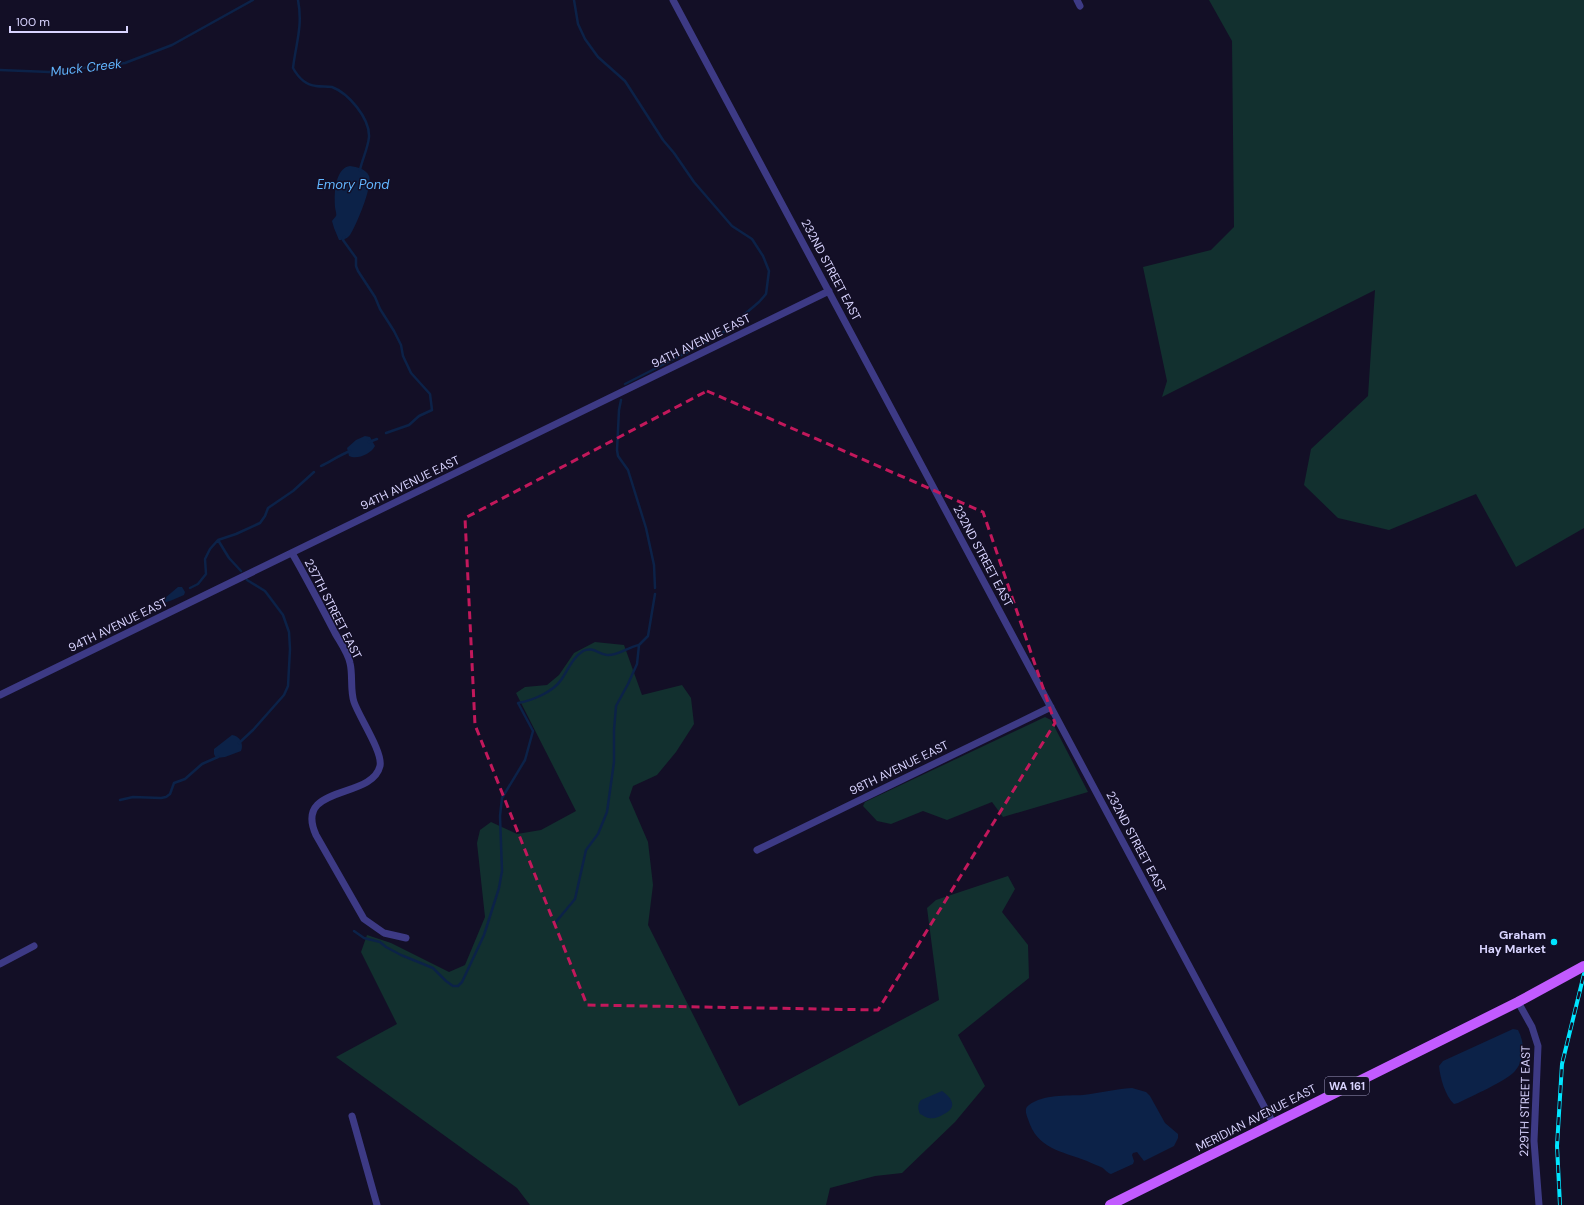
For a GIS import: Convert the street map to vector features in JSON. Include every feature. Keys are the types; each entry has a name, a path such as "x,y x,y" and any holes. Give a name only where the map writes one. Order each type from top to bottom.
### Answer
{"main road":[{"name":"MERIDIAN AVENUE EAST","path":"1110,1205 1518,1002 1584,966"}],"street":[{"name":"232ND STREET EAST","path":"673,0 1273,1123"},
{"name":"94TH AVENUE EAST","path":"0,695 829,291"},
{"name":"237TH STREET EAST","path":"292,553 350,661 353,701 376,748 380,766 376,775 372,778 351,789 328,797 313,811 311,823 316,836 364,919 384,933 406,938"},
{"name":"98TH AVENUE EAST","path":"757,850 1051,707"},
{"path":"0,964 34,946"},
{"name":"229TH STREET EAST","path":"1518,1002 1532,1027 1538,1046 1534,1141 1539,1205"},
{"path":"352,1116 377,1205"}],"highlighted area":[{"path":"707,391 983,512 1055,723 878,1010 587,1005 475,725 465,518"}],"green space":[{"path":"1209,0 1584,0 1584,528 1516,567 1476,494 1389,530 1338,518 1304,485 1311,449 1368,396 1375,290 1162,397 1167,381 1143,267 1211,250 1234,227 1232,41"},
{"path":"595,642 624,645 642,695 682,685 691,698 694,724 676,752 657,775 633,786 629,798 648,842 653,885 648,925 739,1106 939,1000 927,908 936,900 1008,876 1015,889 1002,912 1028,945 1029,978 958,1035 985,1086 955,1122 902,1173 875,1176 830,1188 826,1205 530,1205 517,1188 336,1057 397,1024 361,952 367,935 391,943 449,972 465,965 485,917 477,843 480,830 491,822 517,834 541,830 576,811 516,693 525,687 547,685 559,675 574,653"},
{"path":"1045,717 1051,720 1088,792 1003,817 992,802 947,820 923,811 891,824 877,821 863,806 865,802"}],"water":[{"name":"Emory Pond","path":"350,166 361,169 368,174 370,181 369,188 360,215 353,230 348,237 339,240 332,221 336,217 336,182 341,171"},
{"path":"365,436 370,437 375,446 373,449 360,457 349,456 347,448 356,440"},
{"path":"178,587 182,587 185,592 184,595 158,604"},
{"path":"232,735 241,741 241,751 225,757 216,758 214,749"},
{"path":"1513,1029 1518,1030 1523,1046 1521,1061 1515,1071 1497,1083 1454,1104 1448,1096 1442,1081 1439,1066 1443,1061"},
{"path":"1132,1088 1146,1092 1150,1096 1165,1123 1178,1134 1178,1138 1174,1146 1144,1161 1137,1152 1133,1153 1133,1164 1111,1174 1101,1167 1051,1148 1037,1137 1027,1117 1026,1108 1029,1105 1035,1101 1048,1097 1083,1095"},
{"path":"942,1091 951,1100 951,1108 939,1117 927,1118 920,1114 918,1107 921,1100"}],"waterway":[{"name":"Muck Creek","path":"0,70 49,72 125,63 172,45 253,0"},
{"path":"298,0 300,18 293,68 308,84 332,87 338,90 351,100 362,114 366,122 369,137 360,170"},
{"path":"574,0 578,24 585,39 598,57 625,81 663,140 694,182 732,226 752,239 763,256 769,271 766,294 759,302 719,336 625,384"},
{"path":"344,237 343,240 356,258 356,266 358,271 375,297 380,309 401,345 403,356 411,373 430,394 432,410 419,416 409,425 386,433"},
{"path":"621,400 619,410 618,456 628,470 646,528 654,565 655,588"},
{"path":"369,442 377,439"},
{"path":"321,466 350,451"},
{"path":"190,588 198,584 206,574 205,559 210,549 218,540 260,523 268,508 293,491 314,472"},
{"path":"218,540 229,558 241,571"},
{"path":"239,743 253,730 284,695 288,686 290,649 289,632 283,615 265,591 247,580"},
{"path":"555,923 575,899 586,850 598,834 607,812 614,762 616,706 637,664 639,645 648,636 655,594"},
{"path":"155,605 161,602"},
{"path":"354,931 364,938 380,942 401,955 433,968 453,986 458,986 462,982 484,935 499,888 502,871 500,816 502,798 525,760 533,731 518,703 535,698 553,688 561,680 570,664 583,651 590,649 611,655 639,645"},
{"path":"120,800 133,797 166,797 170,794 174,783 185,779 202,764 218,757"}],"railway":[{"path":"1560,1205 1557,1146 1562,1064 1584,974"}],"place":[{"name":"Graham Hay Market","path":"1554,942"}]}
